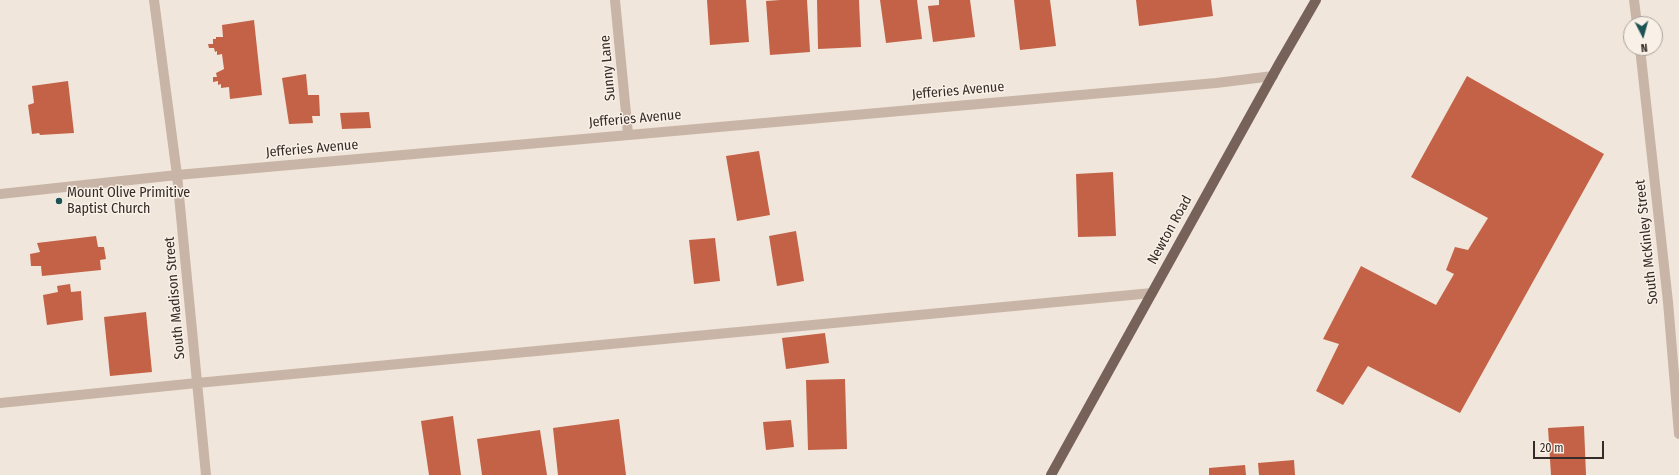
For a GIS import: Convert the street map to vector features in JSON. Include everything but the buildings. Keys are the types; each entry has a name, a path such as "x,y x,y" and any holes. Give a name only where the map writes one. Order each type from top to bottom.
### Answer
{"main road":[{"name":"Newton Road","path":"1051,475 1316,0"}],"street":[{"name":"South Madison Street","path":"154,0 177,175 206,475"},
{"name":"Sunny Lane","path":"615,0 628,134"},
{"path":"1634,0 1636,16"},
{"name":"South McKinley Street","path":"1641,56 1675,340 1679,434"},
{"name":"Jefferies Avenue","path":"0,194 177,175 1216,83 1273,76"},
{"path":"0,403 1152,293"}],"place":[{"name":"Mount Olive Primitive Baptist Church","path":"59,201"}]}
